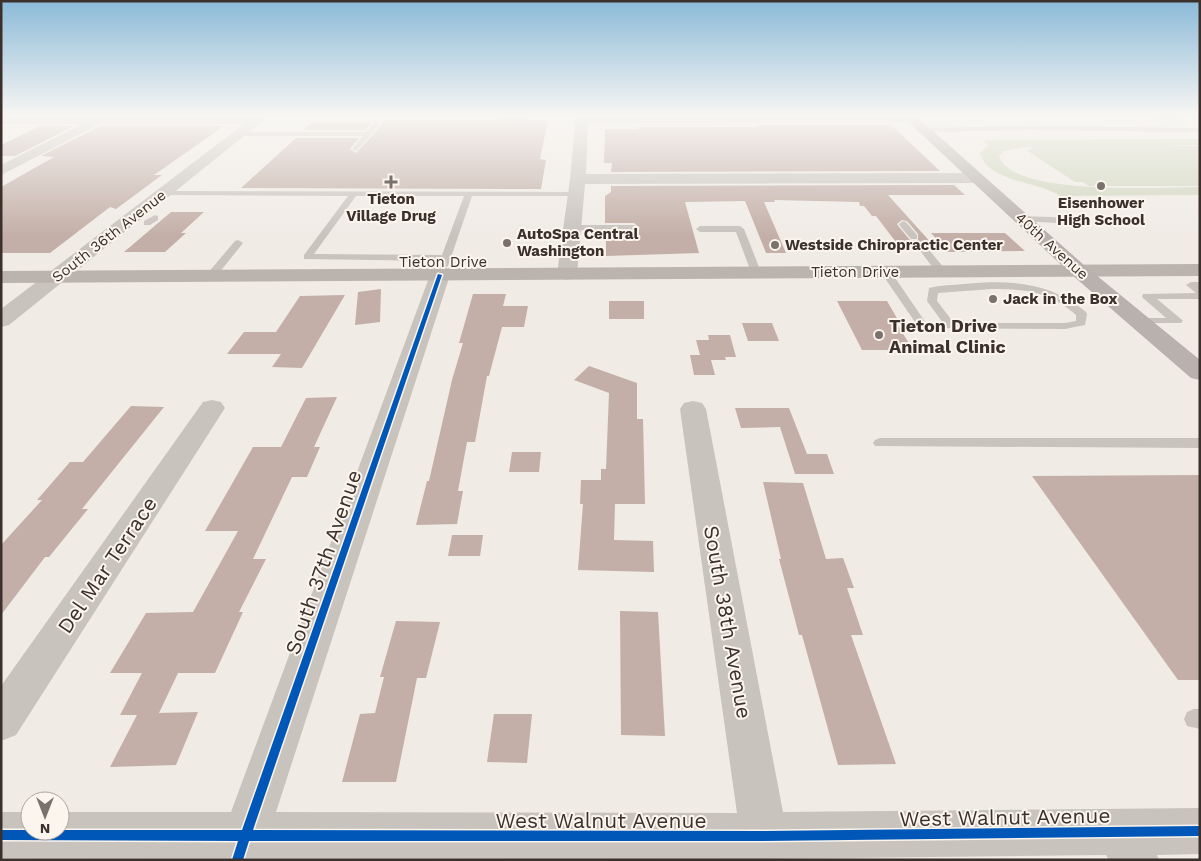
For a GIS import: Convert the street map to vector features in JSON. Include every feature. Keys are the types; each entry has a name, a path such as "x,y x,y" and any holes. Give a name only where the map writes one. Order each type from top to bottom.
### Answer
{"main road":[{"name":"40th Avenue","path":"951,155 1078,270 1138,321 1196,366"},
{"name":"Tieton Drive","path":"1,277 210,276 443,266 567,274 1200,270"}],"street":[{"path":"1,171 31,155"},
{"name":"South 36th Avenue","path":"1,320 56,277 159,211 218,155"},
{"path":"567,274 579,155"},
{"path":"577,186 976,178"},
{"name":"South 37th Avenue","path":"241,848 443,266"},
{"name":"Del Mar Terrace","path":"1,722 212,408"},
{"name":"South 38th Avenue","path":"692,409 764,836"},
{"name":"West Walnut Avenue","path":"1,835 241,848 764,836 1127,846 1200,831"}],"lane":[{"path":"159,211 354,193 469,194 577,186"},
{"path":"354,193 307,257 443,266 469,194"},
{"path":"1022,219 1077,221"},
{"path":"903,224 914,238"},
{"path":"572,228 634,228"},
{"path":"700,228 740,228 756,272"},
{"path":"210,276 238,243"},
{"path":"921,246 941,271"},
{"path":"885,271 923,326 951,326 1070,325 1080,323 1082,314 1073,304 1056,295 1040,290 998,287 933,290 932,301 951,326"},
{"path":"1200,285 1191,285 1200,291"},
{"path":"1138,321 1177,321 1146,296 1200,296"},
{"path":"880,443 1200,443"}],"green space":[{"path":"981,155 1000,155 1010,169 1030,178 1058,184 1123,188 1200,187 1200,195 1060,196 1051,191 1003,175 992,170"},
{"path":"1034,155 1200,155 1200,186 1089,186 1083,182 1075,182"}],"building":[{"path":"182,155 154,175 162,175 116,209 110,207 50,253 1,253 1,187 54,157 41,156"},
{"path":"277,155 541,155 540,159 546,160 541,189 241,188"},
{"path":"604,155 923,155 940,171 611,172 612,163 604,163"},
{"path":"954,185 965,195 888,195 934,246 928,246 922,241 914,246 899,246 876,216 872,216 864,206 860,206 859,202 774,200 775,202 764,202 786,253 766,253 745,201 685,202 699,253 606,256 606,232 634,233 640,228 634,223 605,223 605,196 611,192 611,186","holes":["902,220 907,221 918,234 918,240 910,240 897,224"]},
{"path":"171,212 204,212 181,233 186,233 165,252 124,252"},
{"path":"931,233 1005,233 1025,251 948,252"},
{"path":"381,289 380,322 355,325 358,292"},
{"path":"473,294 506,294 503,306 528,306 524,327 502,327 489,376 487,376 475,442 467,442 458,491 463,491 457,524 416,525 427,481 429,481 452,380 463,343 459,343"},
{"path":"345,295 302,368 272,367 281,354 227,354 244,332 276,332 300,296"},
{"path":"609,301 644,301 644,319 609,319"},
{"name":"Tieton Drive Animal Clinic","path":"837,301 887,301 898,320 894,319 913,350 862,350"},
{"path":"742,323 772,323 779,341 748,341"},
{"path":"708,335 730,335 736,357 725,357 726,360 711,360 715,375 694,375 690,355 700,355 696,340 709,340"},
{"path":"589,366 637,383 637,419 643,419 645,504 615,504 614,540 653,541 654,572 578,570 583,504 580,504 581,480 601,480 601,469 606,469 609,393 574,380"},
{"path":"337,397 314,447 320,447 307,477 292,477 253,559 266,559 239,612 243,612 215,673 178,673 159,713 198,712 176,765 110,767 137,715 120,715 142,673 110,673 146,613 193,612 238,531 205,531 253,447 281,447 306,398"},
{"path":"131,406 164,407 82,509 88,509 49,557 45,557 1,615 1,545 42,500 37,500 70,462 83,462"},
{"path":"735,408 789,408 807,454 827,454 834,474 795,474 780,427 741,428"},
{"path":"512,452 541,452 539,472 509,472"},
{"path":"1200,475 1200,680 1178,680 1032,476"},
{"path":"763,482 803,483 826,559 843,558 854,588 847,588 863,635 851,635 896,764 838,765 802,635 799,635 779,559 781,559"},
{"path":"452,535 483,535 480,556 448,556"},
{"path":"620,611 658,612 665,736 621,735"},
{"path":"396,621 440,622 426,678 417,678 396,782 342,782 360,714 375,713 384,677 380,677"},
{"path":"494,714 532,714 527,763 487,762"}],"cycle path":[{"path":"237,860 440,275"},
{"path":"1,835 764,836 1200,831"}],"place":[{"name":"Tieton Village Drug","path":"391,182"},
{"name":"Eisenhower High School","path":"1101,186"},
{"name":"AutoSpa Central Washington","path":"507,243"},
{"name":"Westside Chiropractic Center","path":"775,245"},
{"name":"Jack in the Box","path":"993,299"},
{"name":"Tieton Drive Animal Clinic","path":"879,335"}]}
